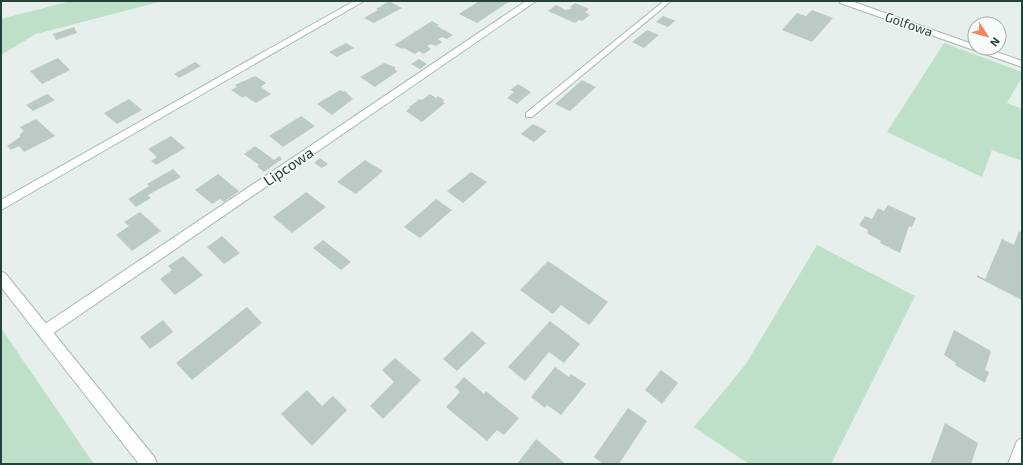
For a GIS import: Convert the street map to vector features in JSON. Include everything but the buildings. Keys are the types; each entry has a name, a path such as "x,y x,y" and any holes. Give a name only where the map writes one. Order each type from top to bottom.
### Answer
{"street":[{"path":"1,205 360,1"},
{"name":"Lipcowa","path":"44,332 532,1"},
{"name":"Golfowa","path":"843,1 967,45"},
{"name":"Golfowa","path":"999,56 1022,64"},
{"path":"1,277 149,464"},
{"path":"1016,464 1022,446"}],"lane":[{"path":"529,115 668,1"}],"green space":[{"path":"71,1 163,1 36,34 1,55 1,19"},
{"path":"944,43 967,52 967,56 979,56 1022,72 1022,77 1007,103 1022,109 1022,161 992,150 982,177 887,132"},
{"path":"817,245 915,296 831,464 749,464 694,427 746,364"},
{"path":"1,328 94,464 1,464"}]}
